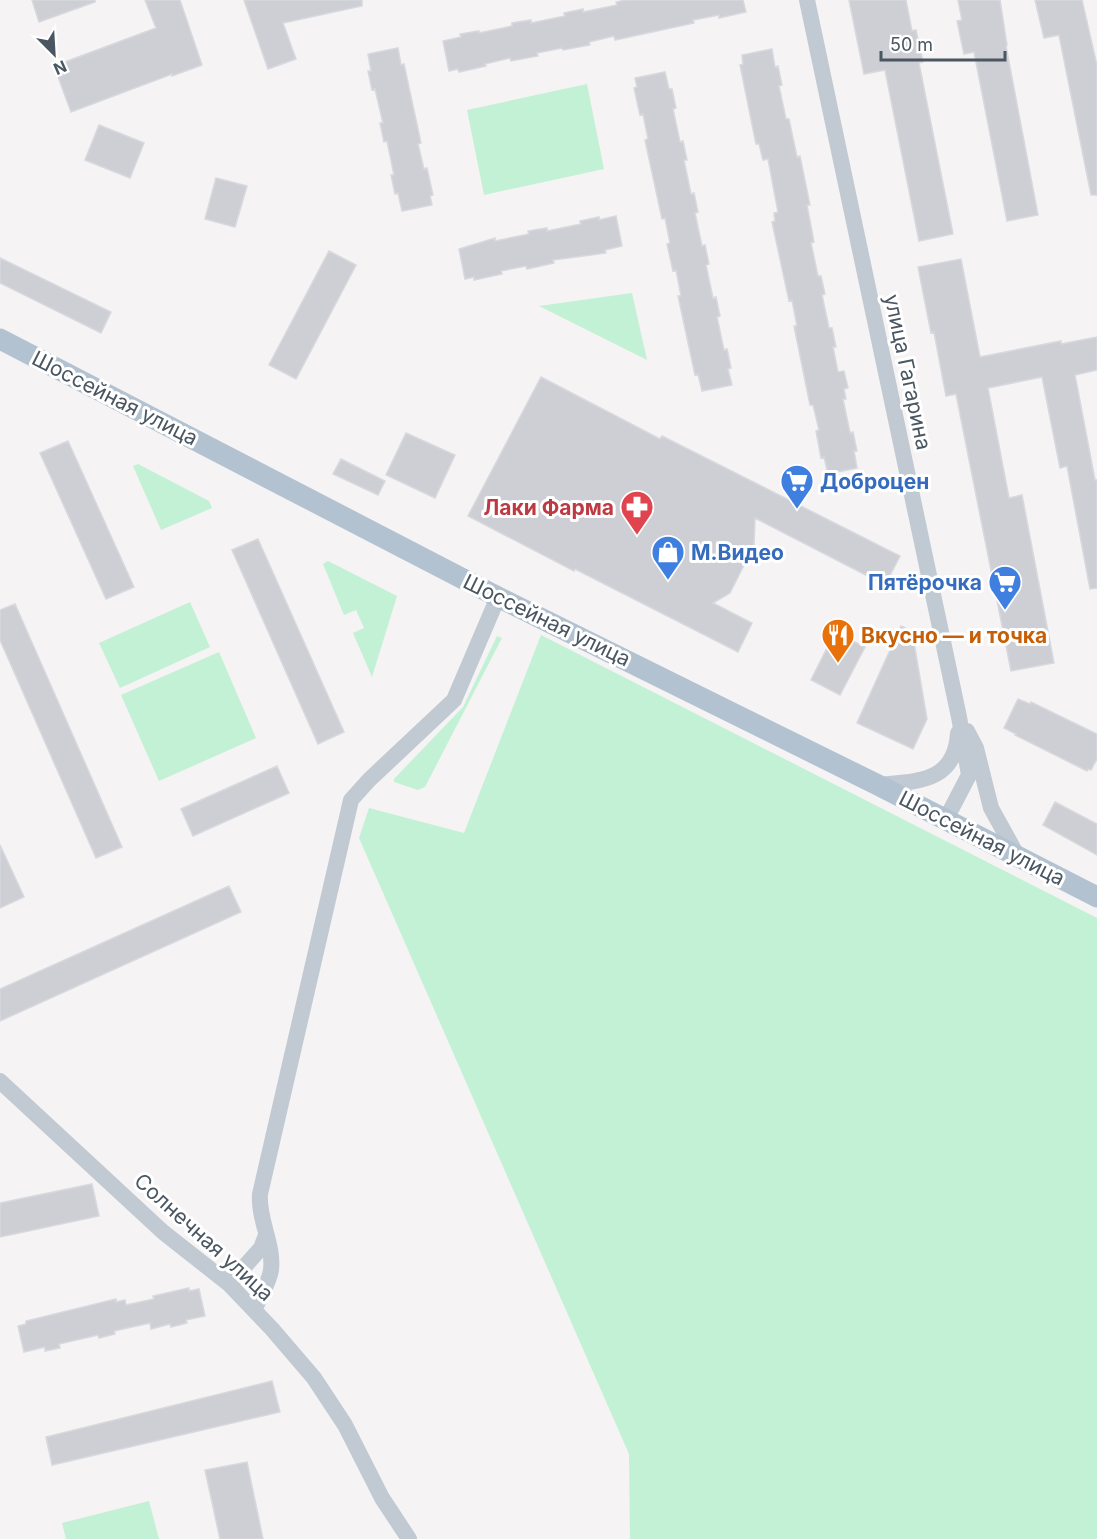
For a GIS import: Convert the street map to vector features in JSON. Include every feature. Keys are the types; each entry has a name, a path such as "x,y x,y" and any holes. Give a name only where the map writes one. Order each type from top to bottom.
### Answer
{"main road":[{"name":"Шоссейная улица","path":"0,339 498,597 946,819 1097,897"}],"street":[{"name":"улица Гагарина","path":"807,0 959,717 969,775 946,819"},
{"path":"254,1310 270,1272 271,1256 259,1205 260,1194 351,800 454,700 498,597"},
{"path":"878,785 926,780 940,772 949,763 954,753 958,739 959,717"},
{"path":"959,717 976,748 991,808 1017,855"},
{"name":"Солнечная улица","path":"0,1081 163,1232 229,1284 254,1310 314,1378 345,1425 382,1498 409,1539"},
{"path":"229,1284 261,1248 266,1235"}],"green space":[{"path":"587,84 604,169 484,195 467,110"},
{"path":"632,293 647,360 539,306"},
{"path":"138,464 209,501 212,508 161,530 133,466"},
{"path":"328,561 397,596 372,677 353,633 364,628 356,610 344,615 323,564"},
{"path":"190,602 210,647 120,688 99,643"},
{"path":"541,635 1097,918 1097,1539 630,1539 629,1454 359,838 369,808 464,833"},
{"path":"497,636 502,638 425,787 418,790 394,782 394,779 463,707"},
{"path":"219,652 256,738 159,781 121,695"},
{"path":"149,1501 159,1539 66,1539 62,1523"}],"building":[{"path":"32,0 95,0 95,2 39,22"},
{"path":"145,0 180,0 202,65 71,112 54,66 156,28"},
{"path":"244,0 362,0 362,6 283,23 296,59 268,69"},
{"path":"625,0 743,0 746,12 719,18 719,15 693,20 694,23 615,40 614,36 589,42 590,45 537,53 538,56 511,61 510,58 459,72 458,69 449,71 443,41 461,37 460,34 479,31 479,33 512,26 512,23 531,20 531,23 565,16 564,13 583,9 583,12 617,5 616,2"},
{"path":"849,0 906,0 912,31 916,30 923,62 919,63 953,234 919,241 885,70 864,74"},
{"path":"958,0 1000,0 1006,46 1038,215 1007,221 974,52 964,54 957,21 962,20"},
{"path":"1035,0 1082,0 1097,65 1097,195 1091,195 1059,35 1044,38"},
{"path":"398,48 401,65 404,64 421,143 418,144 424,169 427,168 433,195 430,196 432,205 402,211 398,193 395,194 391,175 394,175 387,141 384,142 380,123 383,123 368,71 371,71 368,54"},
{"path":"772,49 775,67 778,66 782,85 779,86 786,119 789,119 797,157 800,156 810,205 807,205 814,242 811,243 818,276 821,276 825,294 822,295 829,328 832,328 836,347 833,347 838,372 844,371 848,388 844,389 846,399 843,399 850,433 853,432 857,451 854,451 857,468 828,474 824,457 821,458 816,431 819,430 813,405 810,405 794,326 797,326 792,300 789,301 772,222 775,221 774,213 778,212 768,159 763,160 759,144 756,144 740,65 743,64 742,55"},
{"path":"665,72 669,89 672,89 676,108 673,109 680,142 683,141 687,160 684,160 691,194 694,193 698,212 695,213 702,246 705,245 709,264 706,265 713,298 716,297 720,316 717,317 724,350 727,349 731,368 728,369 732,385 702,391 698,374 695,375 678,296 681,296 676,270 673,271 667,244 670,243 665,218 662,219 645,140 648,139 643,114 640,115 634,88 637,87 635,78"},
{"path":"99,125 144,143 130,178 85,160"},
{"path":"216,178 247,186 235,227 205,219"},
{"path":"616,216 622,246 605,250 606,253 553,260 554,263 527,269 526,266 474,280 474,277 465,279 459,249 495,238 495,241 529,234 528,231 547,228 547,231 581,224 580,221"},
{"path":"329,251 356,265 296,379 269,365"},
{"path":"0,258 111,312 101,333 0,283"},
{"path":"961,259 980,357 1061,341 1061,344 1097,337 1097,370 1075,375 1095,480 1097,480 1097,588 1090,589 1067,466 1060,468 1042,377 988,388 1009,498 1022,495 1054,663 1011,671 956,394 946,396 934,332 931,333 918,267"},
{"path":"541,377 660,439 662,436 900,556 885,585 755,518 754,545 730,593 713,603 752,623 738,652 468,516"},
{"path":"406,433 455,455 435,498 386,475"},
{"path":"68,441 134,587 106,599 40,453"},
{"path":"341,459 385,481 378,495 333,474"},
{"path":"258,539 344,732 318,744 232,550"},
{"path":"15,604 122,847 96,858 0,640 0,610"},
{"path":"901,626 912,631 927,719 913,749 857,723"},
{"name":"Вкусно — и точка","path":"835,632 865,647 840,695 811,680"},
{"path":"1018,699 1030,704 1031,702 1097,734 1097,759 1091,770 1087,771 1004,728"},
{"path":"277,766 289,793 193,836 181,809"},
{"path":"1055,802 1097,824 1097,855 1043,825"},
{"path":"0,845 24,897 0,908"},
{"path":"229,886 241,912 0,1021 0,989"},
{"path":"92,1184 99,1216 0,1237 0,1203"},
{"path":"189,1288 189,1291 199,1289 205,1316 186,1320 187,1323 171,1327 170,1324 151,1329 150,1323 114,1331 115,1334 99,1338 98,1335 59,1344 60,1348 45,1351 45,1347 24,1352 18,1326 26,1324 26,1321 116,1299 116,1302 125,1300 126,1305"},
{"path":"272,1381 280,1412 52,1465 46,1437"},
{"path":"247,1462 263,1539 220,1539 205,1470"}],"place":[{"name":"Доброцен","path":"797,510"},
{"name":"Лаки Фарма","path":"637,536"},
{"name":"М.Видео","path":"668,581"},
{"name":"Пятёрочка","path":"1005,611"},
{"name":"Вкусно — и точка","path":"838,664"}]}
